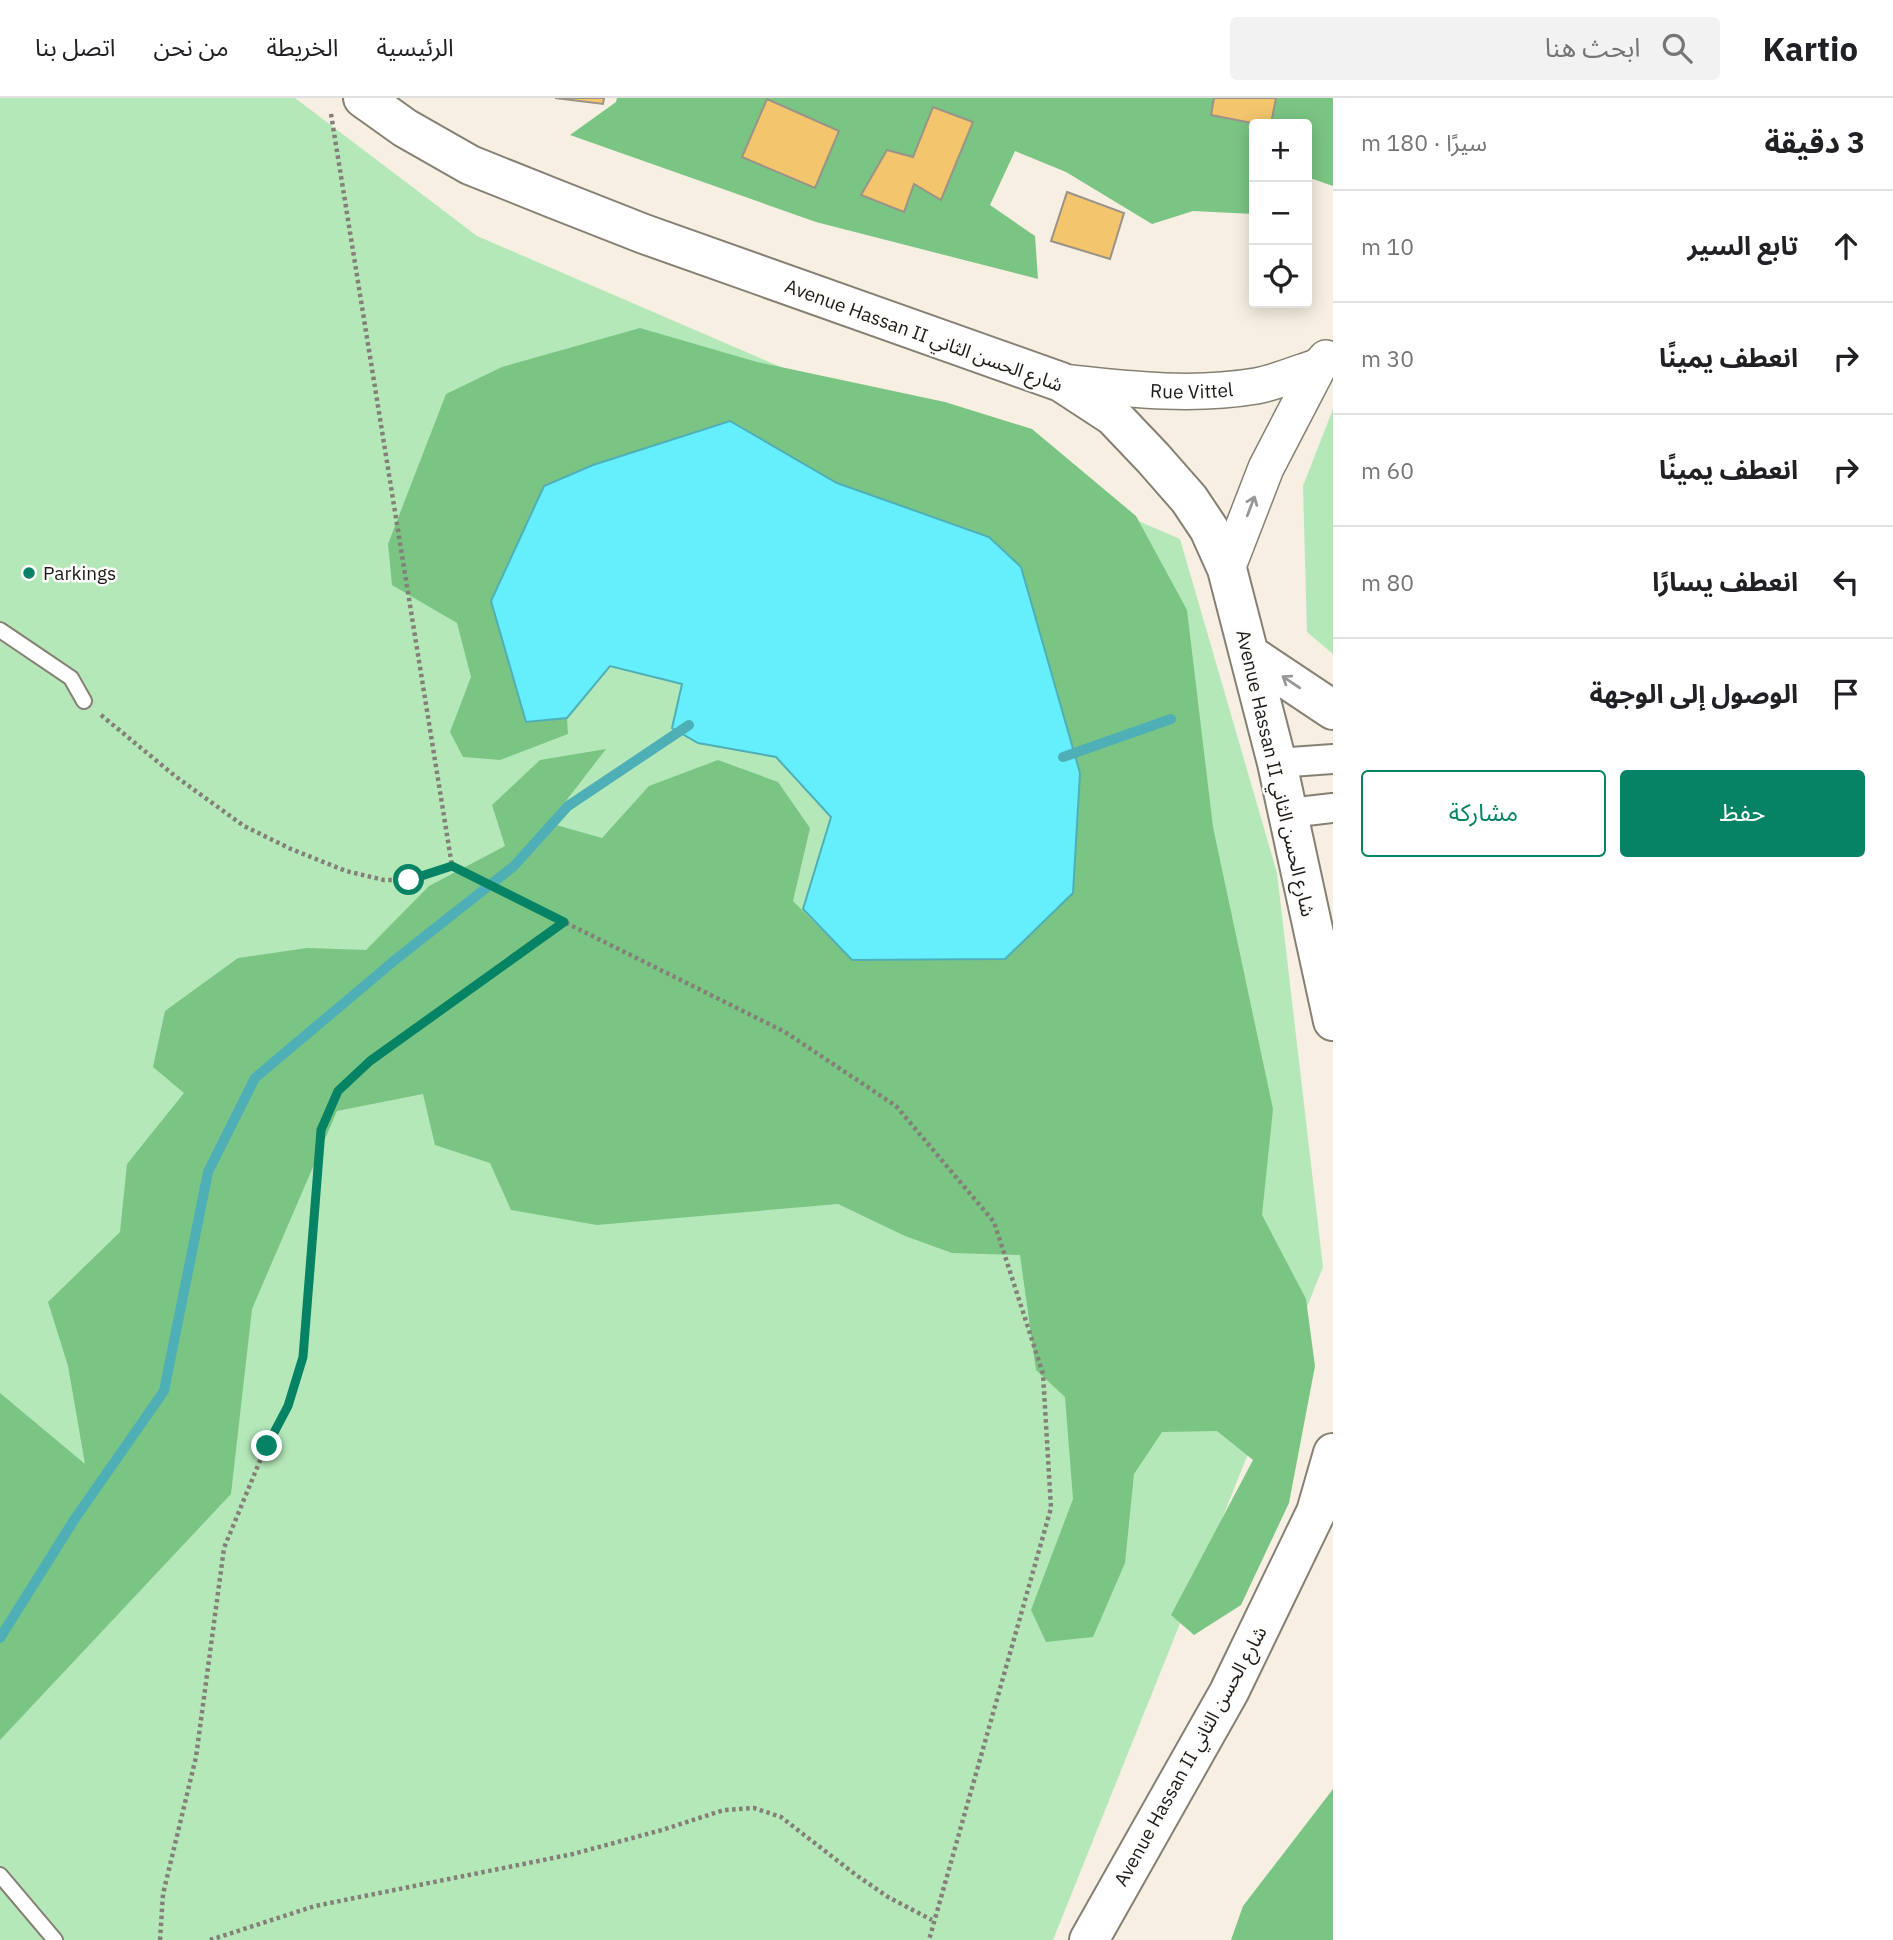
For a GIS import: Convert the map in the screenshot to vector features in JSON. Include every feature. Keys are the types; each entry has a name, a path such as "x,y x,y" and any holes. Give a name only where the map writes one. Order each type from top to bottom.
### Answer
{"main road":[{"name":"Avenue Hassan II شارع الحسن الثاني","path":"347,105 405,128 470,165 644,234 1061,382 1114,416 1189,499 1209,528 1227,569 1278,763 1333,1021"},
{"path":"1249,654 1333,710"},
{"path":"1313,926 1333,888"},
{"name":"Avenue Hassan II شارع الحسن الثاني","path":"1089,1940 1229,1692 1316,1512 1333,1453"}],"street":[{"name":"Rue Vittel","path":"1061,382 1151,391 1212,391 1259,386 1326,358"},
{"name":"Rue Vittel","path":"1227,569 1266,468 1326,358"},
{"path":"1278,763 1333,759"},
{"path":"1289,813 1333,808"}],"lane":[{"path":"0,630 71,678 84,701"},
{"path":"0,1875 55,1940"}],"path":[{"path":"347,105 452,866"},
{"path":"84,701 175,776 244,826 290,849 346,871 384,880 409,880 452,866 785,1032 896,1106 994,1222 1043,1374 1051,1508 929,1940"},
{"path":"160,1940 163,1894 196,1757 224,1548 267,1446 288,1406 303,1357 321,1130 338,1091 370,1061 564,922"},
{"path":"210,1940 315,1906 573,1854 724,1810 754,1808 781,1817 888,1897 933,1920"}],"green space":[{"path":"0,98 295,98 477,236 1180,539 1277,873 1323,1267 1053,1940 0,1940"},
{"path":"617,98 1333,98 1333,186 1312,179 1312,119 1249,119 1249,214 1193,211 1152,224 1066,172 1015,151 990,205 1035,236 1038,279 816,222 570,135 616,102"},
{"path":"640,328 757,362 945,402 1032,429 1136,516 1187,610 1213,827 1273,1109 1262,1215 1306,1299 1315,1366 1289,1503 1241,1605 1194,1635 1171,1615 1253,1460 1217,1431 1162,1432 1134,1474 1125,1563 1093,1637 1046,1642 1031,1610 1073,1499 1065,1397 1036,1370 1020,1255 952,1253 905,1236 838,1204 597,1225 511,1210 490,1163 435,1145 423,1094 337,1111 252,1309 231,1494 0,1740 0,1393 85,1464 68,1366 48,1302 120,1232 127,1164 184,1093 153,1067 165,1011 238,958 307,948 366,950 429,886 505,846 492,805 540,760 606,749 549,823 602,838 649,786 718,760 778,782 810,828 793,901 852,960 989,537 837,483 730,421 526,722 567,718 568,734 500,760 463,757 450,732 471,677 457,623 392,585 388,544 446,394 502,367"},
{"path":"1333,409 1333,654 1307,632 1303,486"},
{"path":"1333,1789 1333,1940 1231,1940 1243,1906"}],"water":[{"path":"730,421 837,483 989,537 1021,567 1080,773 1073,893 1005,959 852,960 803,909 831,817 776,757 698,743 672,728 682,684 610,666 567,718 526,722 491,601 544,486 593,465"}],"building":[{"path":"555,98 604,98 603,104"},
{"path":"1214,98 1276,98 1272,119 1249,119 1249,122 1211,115"},
{"path":"767,99 839,131 815,188 742,157"},
{"path":"933,107 973,122 941,200 914,184 904,212 861,195 887,150 913,157"},
{"path":"1067,192 1124,213 1110,259 1051,241"}],"waterway":[{"path":"1063,757 1171,719"},
{"path":"0,1638 74,1520 164,1391 208,1172 255,1078 395,960 514,866 568,806 689,725"}],"place":[{"name":"Parkings","path":"29,573"}],"route":[{"path":"267,1446 288,1406 303,1357 321,1130 338,1091 370,1061 564,922 452,866 409,880"}]}
